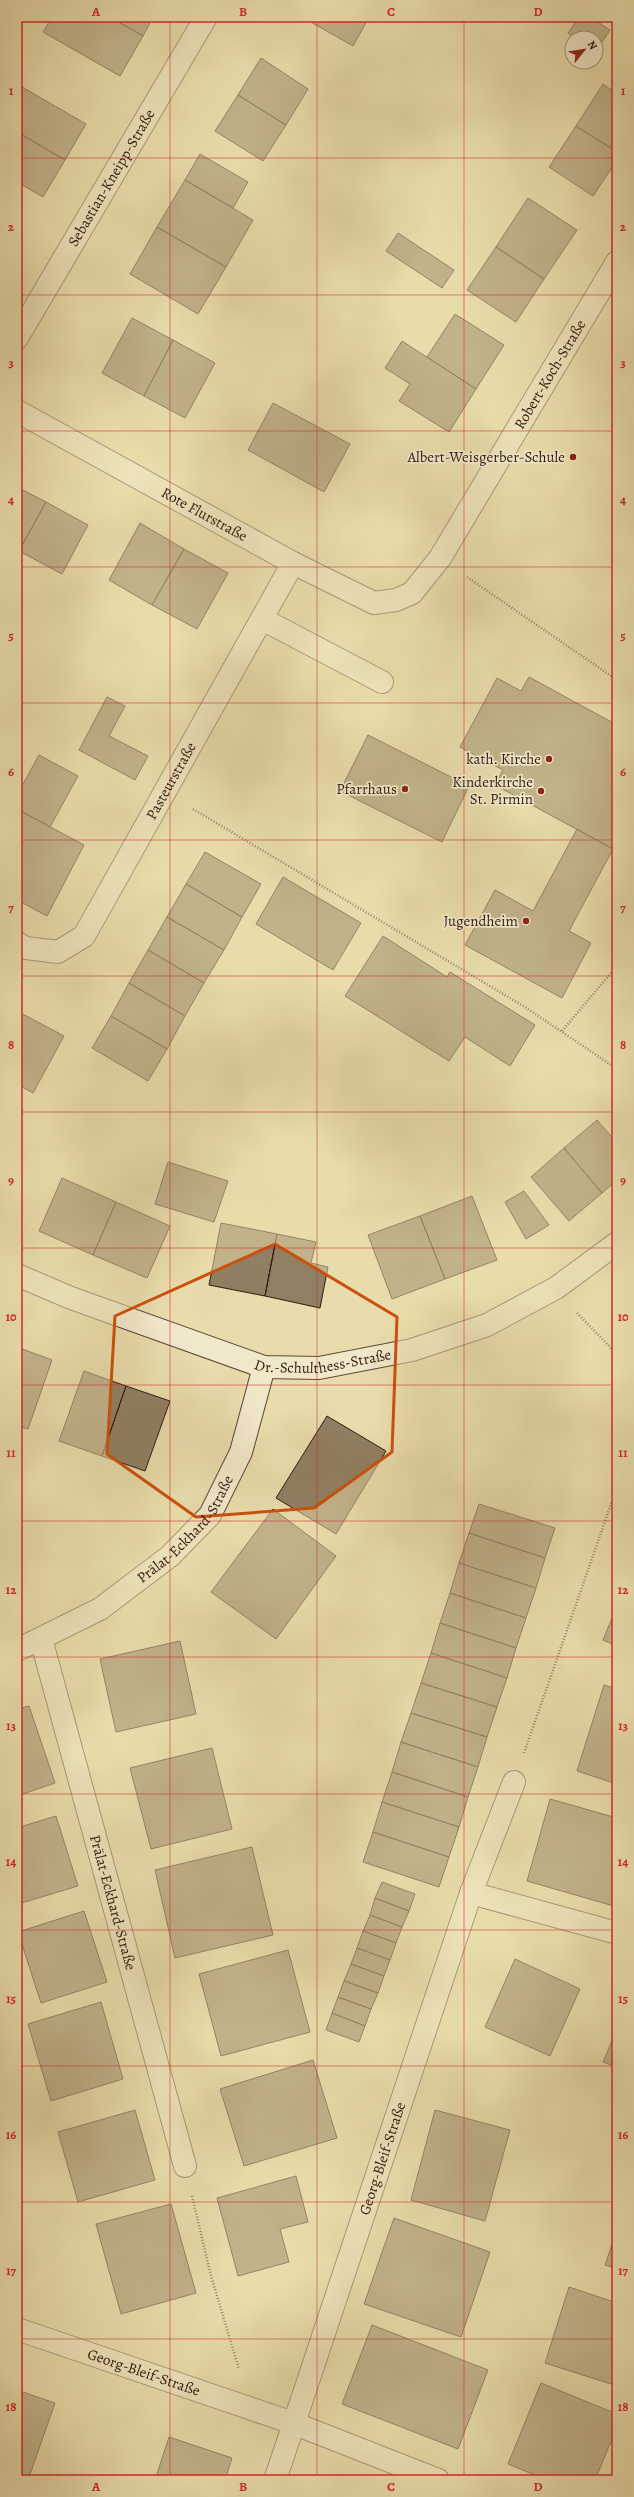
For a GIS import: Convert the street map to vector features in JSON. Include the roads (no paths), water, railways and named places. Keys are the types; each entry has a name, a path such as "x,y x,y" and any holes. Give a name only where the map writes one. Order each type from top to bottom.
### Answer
{"street":[{"name":"Sebastian-Kneipp-Straße","path":"17,338 206,17"},
{"name":"Robert-Koch-Straße","path":"396,600 412,593 440,558 617,262"},
{"name":"Rote Flurstraße","path":"17,412 294,563 374,603 396,600"},
{"name":"Pasteurstraße","path":"17,943 26,948 58,952 84,936 294,563"},
{"path":"262,619 382,682"},
{"name":"Dr.-Schulthess-Straße","path":"17,1275 70,1298 264,1367 319,1368 412,1350 487,1325 556,1288 617,1243"},
{"name":"Prälat-Eckhard-Straße","path":"17,1650 100,1609 170,1556 210,1515 241,1452 264,1367"},
{"name":"Prälat-Eckhard-Straße","path":"41,1639 185,2166"},
{"name":"Georg-Bleif-Straße","path":"275,2480 471,1893 514,1782"},
{"path":"471,1893 617,1933"},
{"name":"Georg-Bleif-Straße","path":"17,2329 250,2410 293,2423"},
{"path":"293,2423 438,2480"}],"place":[{"name":"Albert-Weisgerber-Schule","path":"573,457"},
{"name":"kath. Kirche","path":"549,759"},
{"name":"Pfarrhaus","path":"405,789"},
{"name":"Kinderkirche St. Pirmin","path":"541,791"},
{"name":"Jugendheim","path":"526,921"}]}
